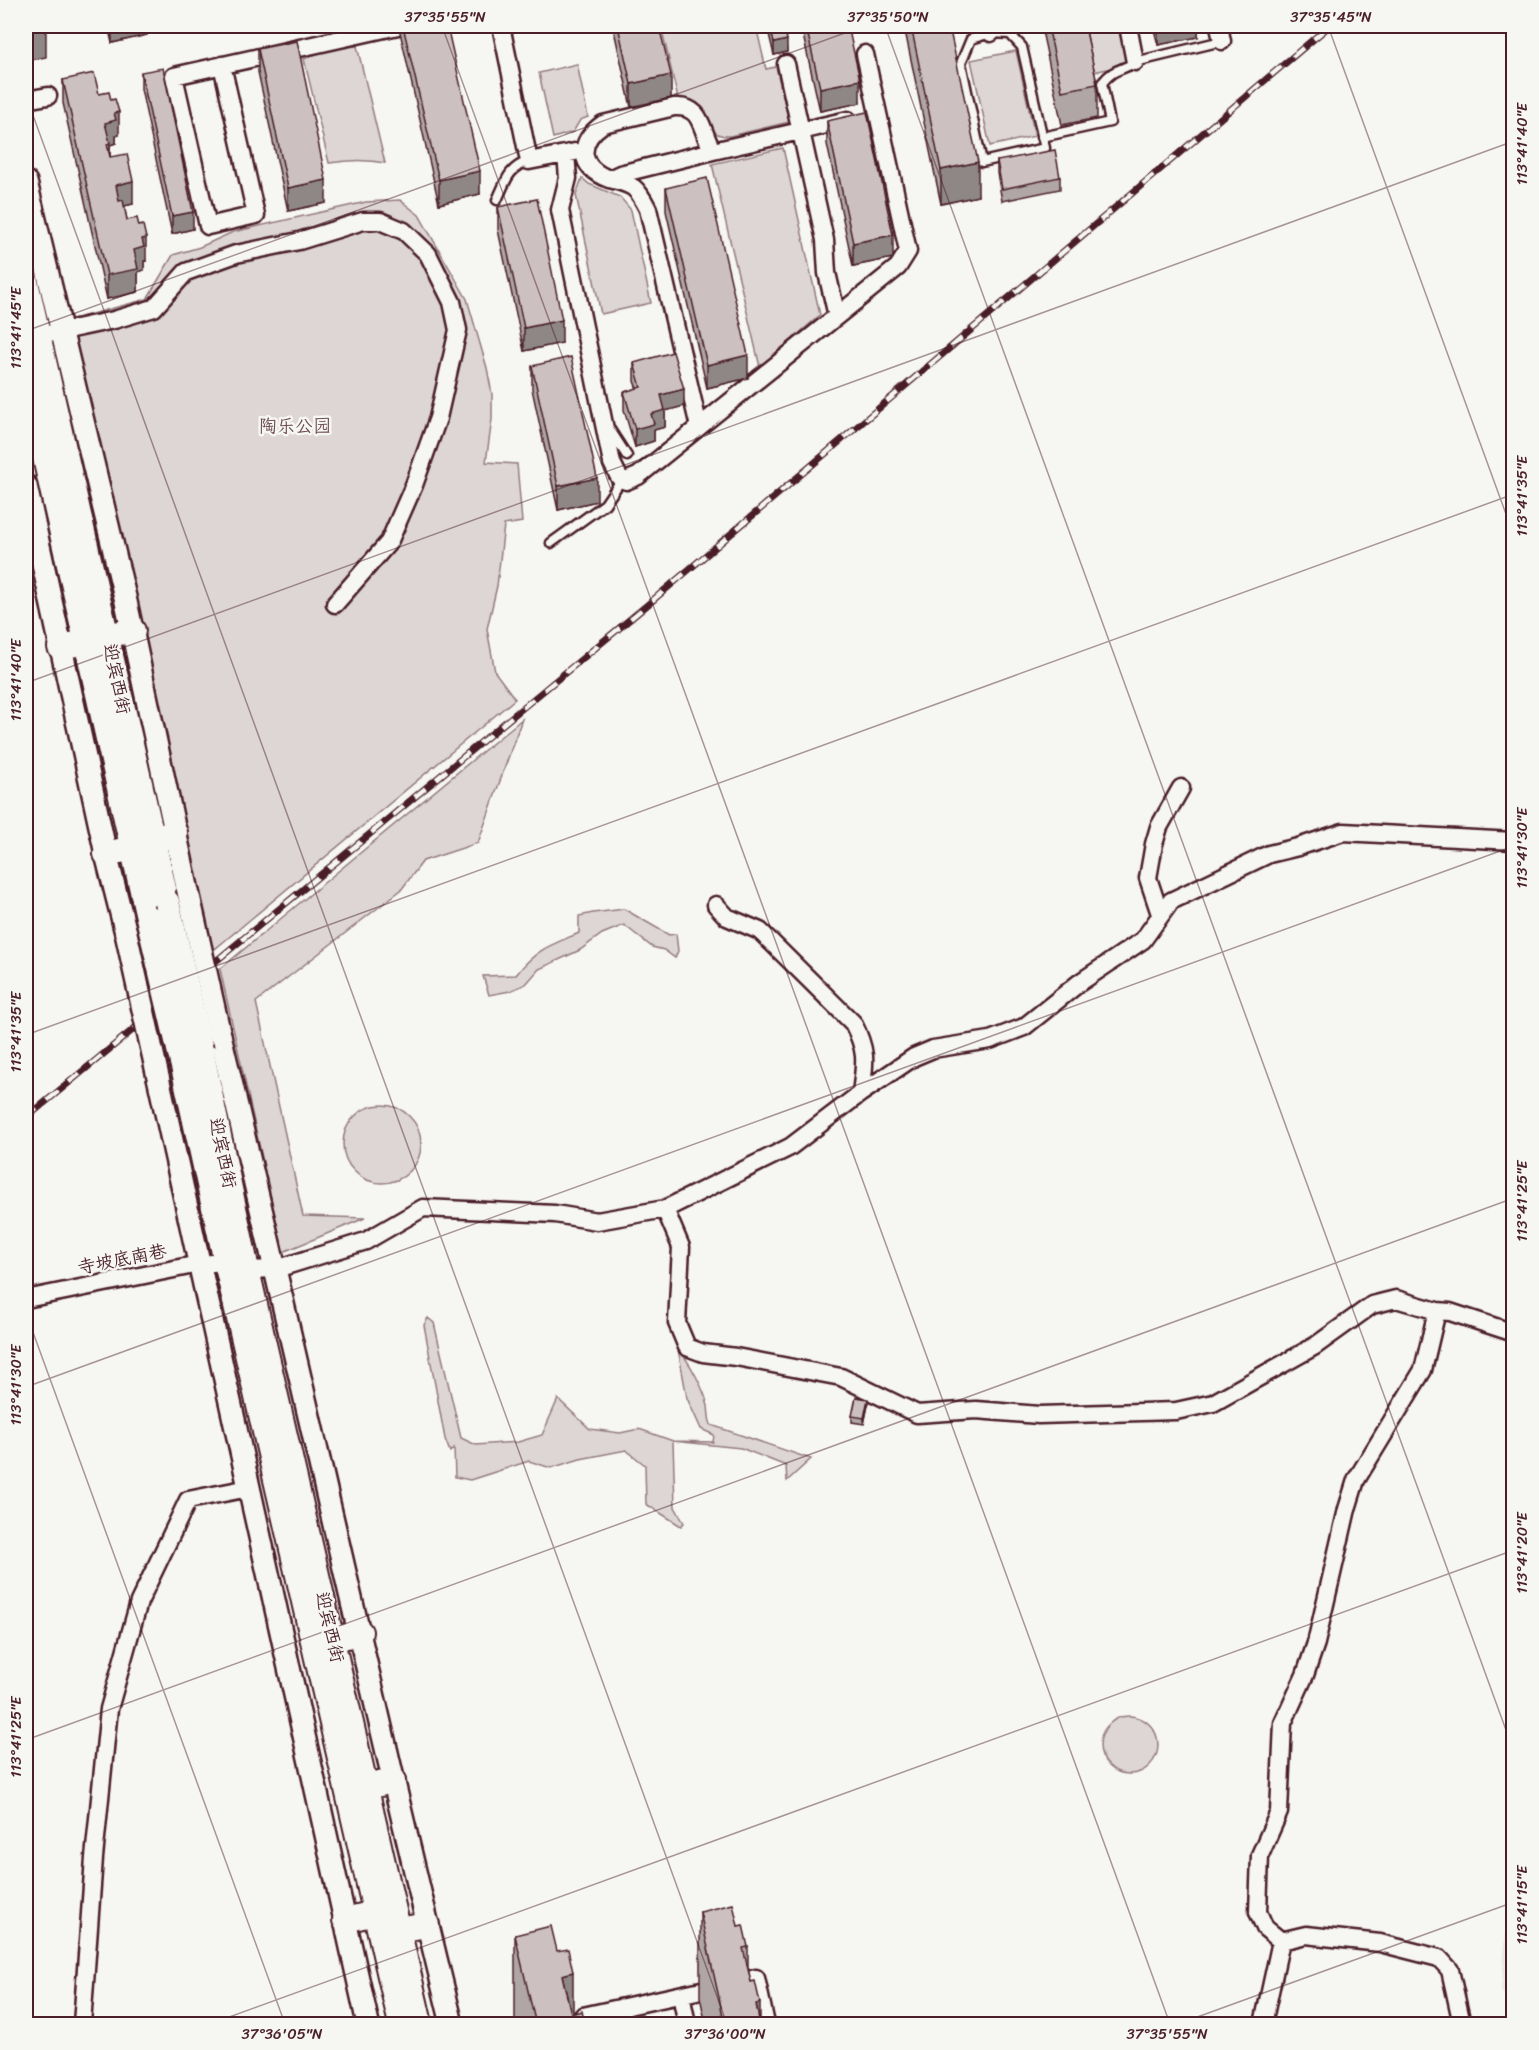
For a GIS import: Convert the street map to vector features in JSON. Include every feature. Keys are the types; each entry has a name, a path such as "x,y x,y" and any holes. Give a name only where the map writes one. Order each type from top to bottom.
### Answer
{"main road":[{"name":"迎宾西街","path":"26,282 32,334 142,843 148,917 191,1056"},
{"name":"迎宾西街","path":"26,374 97,639"},
{"path":"60,647 133,631"},
{"path":"106,854 176,833"},
{"name":"迎宾西街","path":"142,843 167,902 191,1056 401,2025"},
{"name":"迎宾西街","path":"237,1266 333,1640 420,2025"},
{"path":"333,1640 360,1632"},
{"path":"366,1787 393,1781"},
{"path":"345,1920 375,1913"},
{"path":"398,1930 427,1925"}],"street":[{"path":"222,65 256,215 208,226 174,75 398,26"},
{"path":"501,26 529,161 583,151"},
{"path":"1128,26 1135,62"},
{"path":"566,154 568,178 560,210 612,463 619,477 626,481 638,476 898,267 908,251 865,54"},
{"path":"786,64 825,240 827,273 837,316"},
{"path":"26,100 48,96"},
{"path":"699,427 648,209 642,196 633,185 593,171 586,162 583,151 586,140 603,124 684,106 693,110 699,117 713,151"},
{"path":"609,178 713,151 878,113"},
{"path":"26,182 28,209 62,330 133,631 220,1035 452,2025"},
{"path":"32,334 114,320 154,308 186,272 236,254 299,241 363,221 380,221 404,231 428,254 452,302 458,330 438,418 414,485 389,542 335,604"},
{"path":"26,486 106,854 126,933 369,2025"},
{"path":"1160,914 1148,878 1159,827 1181,788"},
{"name":"寺坡底南巷","path":"26,1299 199,1264 276,1269 366,1241 423,1208 555,1214 597,1221 665,1209 790,1147 861,1093 914,1057 933,1048 990,1040 1023,1027 1079,983 1143,940 1171,902 1269,854 1343,832 1514,841"},
{"path":"716,905 728,917 760,931 853,1023 863,1042 865,1064 861,1093"},
{"path":"665,1209 681,1247 677,1323 687,1347 703,1353 841,1377 917,1414 976,1410 1039,1415 1176,1411 1213,1403 1315,1346 1372,1305 1396,1299 1437,1311 1450,1312 1514,1334"},
{"path":"1281,1941 1265,1928 1257,1912 1260,1856 1279,1812 1283,1723 1305,1675 1316,1643 1347,1509 1356,1480 1423,1370 1437,1311"},
{"path":"82,2025 94,1858 110,1709 139,1602 188,1500 249,1488"},
{"path":"1281,1941 1306,1935 1380,1943 1439,1958 1450,1970 1462,2025"},
{"path":"1263,2025 1281,1941"},
{"path":"585,2025 583,2016 756,1978 766,2025"},
{"path":"681,1995 687,2025"}],"lane":[{"path":"990,29 1010,34 1023,47 1045,148 982,162 961,63 971,39 990,29"},
{"path":"1042,137 1110,122 1102,83 1111,72 1221,33"},
{"path":"497,200 517,165 529,161"},
{"path":"603,420 627,456"},
{"path":"551,543 605,504 622,478"}],"shaded area":[{"path":"1513,1843 1513,2000 1501,1992"}],"green space":[{"path":"661,26 756,26 766,69 776,67 789,122 730,136 720,135 713,131 696,105 689,100 678,99"},
{"path":"1083,26 1118,26 1127,65 1093,72"},
{"path":"357,46 385,163 357,160 329,163 304,59 328,49"},
{"path":"1016,51 1035,136 990,146 971,60"},
{"path":"577,64 588,117 580,120 573,132 553,138 539,73"},
{"path":"783,148 820,315 760,367 712,164"},
{"path":"582,178 589,184 620,197 631,210 651,303 601,314 576,195"},
{"name":"陶乐公园","path":"400,200 419,215 467,299 492,394 492,419 486,462 517,464 522,522 504,525 497,586 487,629 495,672 515,699 210,953 143,636 69,320 147,299 173,255 200,247 233,232 366,202"},
{"path":"522,719 478,843 423,861 401,890 256,1002 303,1216 365,1218 283,1252 220,969"},
{"path":"624,909 669,935 676,934 678,951 675,958 664,950 652,947 624,925 602,934 580,950 539,969 526,984 510,991 489,995 483,976 516,975 537,954 579,933 579,916"},
{"path":"374,1105 390,1105 404,1111 415,1122 421,1136 421,1152 415,1166 404,1177 390,1183 374,1183 360,1177 349,1166 343,1152 343,1136 349,1122 360,1111"},
{"path":"428,1318 434,1323 461,1438 476,1445 518,1442 542,1435 558,1399 590,1429 620,1433 639,1429 673,1441 675,1507 684,1523 681,1526 646,1504 645,1465 626,1450 580,1459 551,1468 529,1461 470,1480 455,1477 454,1448 450,1452 445,1439 424,1325"},
{"path":"678,1349 700,1384 708,1406 711,1425 811,1459 787,1481 786,1466 741,1448 673,1441 713,1442 714,1435 701,1429 687,1398"},
{"path":"1129,1716 1140,1718 1153,1729 1158,1745 1156,1756 1145,1769 1129,1774 1118,1772 1105,1761 1100,1745 1102,1734 1113,1721"}],"building":[{"path":"403,26 447,26 480,171 439,180"},
{"path":"618,26 659,26 671,75 631,84"},
{"path":"770,26 784,26 787,40 774,43"},
{"path":"806,26 848,26 860,80 820,88"},
{"path":"911,26 949,26 978,162 941,170"},
{"path":"1048,26 1085,26 1097,84 1062,91"},
{"path":"297,41 326,180 288,188 258,49"},
{"path":"163,68 193,212 172,216 141,72"},
{"path":"94,73 99,94 109,92 111,100 115,99 119,112 114,113 116,120 105,123 110,143 107,144 110,157 127,154 133,181 116,185 119,201 123,200 127,220 137,218 139,226 143,225 146,238 142,239 144,247 134,250 138,269 107,275 63,80"},
{"path":"867,112 893,235 853,243 827,121"},
{"path":"1055,150 1060,177 1002,189 997,161"},
{"path":"707,178 748,355 707,365 666,188"},
{"path":"537,199 562,320 524,328 498,207"},
{"path":"673,352 684,389 661,395 665,410 651,414 654,424 635,429 624,392 641,387 634,363"},
{"path":"571,357 597,478 558,486 532,366"},
{"path":"856,1397 868,1399 864,1418 852,1416"},
{"path":"733,1904 738,1926 743,1925 748,1947 743,1948 751,1982 755,1981 760,2003 756,2004 760,2025 725,2025 700,1912"},
{"path":"551,1926 557,1951 568,1949 573,1972 562,1975 571,2014 582,2011 585,2025 536,2025 515,1935"}],"railway":[{"path":"26,1118 646,606 1329,26"}]}
